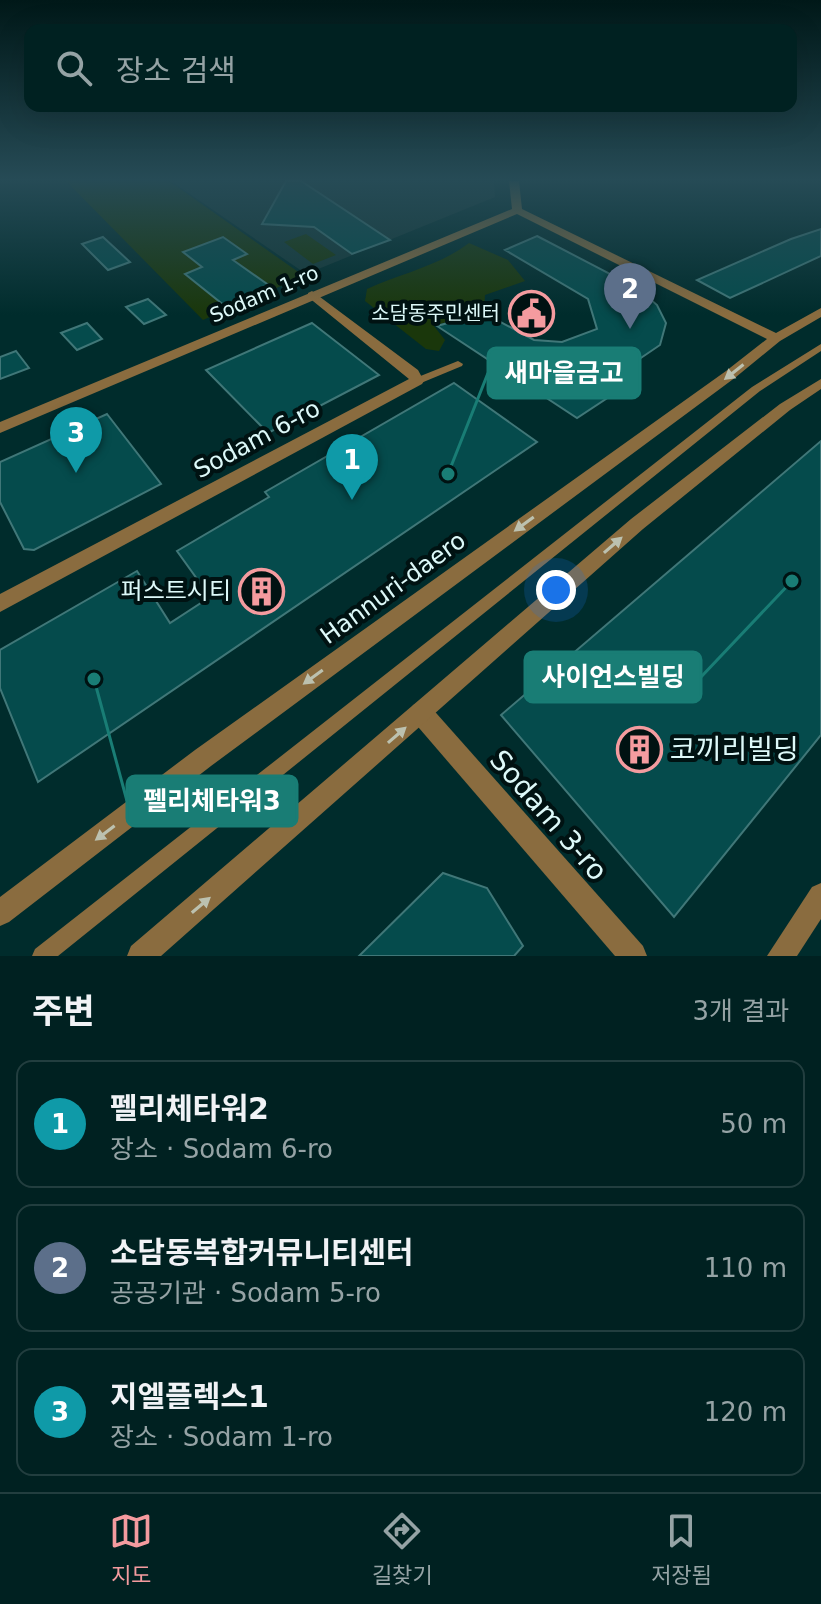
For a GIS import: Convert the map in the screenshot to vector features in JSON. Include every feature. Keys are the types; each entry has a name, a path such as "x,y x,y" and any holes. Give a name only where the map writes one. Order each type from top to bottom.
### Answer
{"street":[{"name":"Sodam 1-ro","path":"0,428 479,226"},
{"path":"549,226 776,338"},
{"path":"312,295 413,373 417,381"},
{"name":"Hannuri-daero","path":"0,913 203,758 731,374 776,338 821,312"},
{"name":"Sodam 6-ro","path":"0,604 417,381"},
{"path":"141,956 637,524 785,407 821,383"},
{"name":"Sodam 3-ro","path":"421,713 633,956"},
{"path":"781,956 821,896"}],"lane":[{"path":"42,956 756,389 821,347"},
{"path":"417,381 458,364"}],"shaded area":[{"path":"236,226 425,226 306,274"}],"green space":[{"path":"110,226 232,226 304,276 203,320"},
{"path":"306,234 336,255 313,264 284,242"},
{"path":"469,243 508,260 525,281 485,295 484,310 434,326 445,340 439,351 426,349 365,301 367,289 433,263"}],"building":[{"path":"290,226 368,226 390,240 352,254 314,227"},
{"path":"821,229 821,256 730,298 697,280 791,239"},
{"path":"537,236 639,289 657,305 666,323 660,345 610,379 624,387 577,418 437,326 484,313 534,340 562,342 597,329 588,299 505,250"},
{"path":"103,237 130,262 108,270 82,244"},
{"path":"223,237 247,254 233,260 270,286 225,306 185,274 202,267 183,252"},
{"path":"148,299 166,315 144,324 126,307"},
{"path":"87,323 102,339 77,350 61,333"},
{"path":"312,323 379,375 268,433 206,370"},
{"path":"16,351 29,368 0,379 0,357"},
{"path":"454,383 537,442 38,782 0,688 0,650 137,571 170,623 210,597 177,551 269,497 265,492"},
{"path":"107,414 161,484 34,550 24,549 0,502 0,462"},
{"path":"821,441 821,735 674,917 501,715"},
{"path":"443,873 487,888 523,946 514,956 359,956"}],"place":[{"name":"소담동주민센터","path":"531,313"},
{"name":"소담동복합커뮤니티센터","path":"630,329"},
{"name":"지엘플렉스1","path":"76,473"},
{"name":"새마을금고","path":"448,474"},
{"name":"펠리체타워2","path":"352,500"},
{"name":"사이언스빌딩","path":"792,581"},
{"name":"퍼스트시티","path":"262,591"},
{"name":"펠리체타워3","path":"94,679"},
{"name":"코끼리빌딩","path":"639,749"}]}
